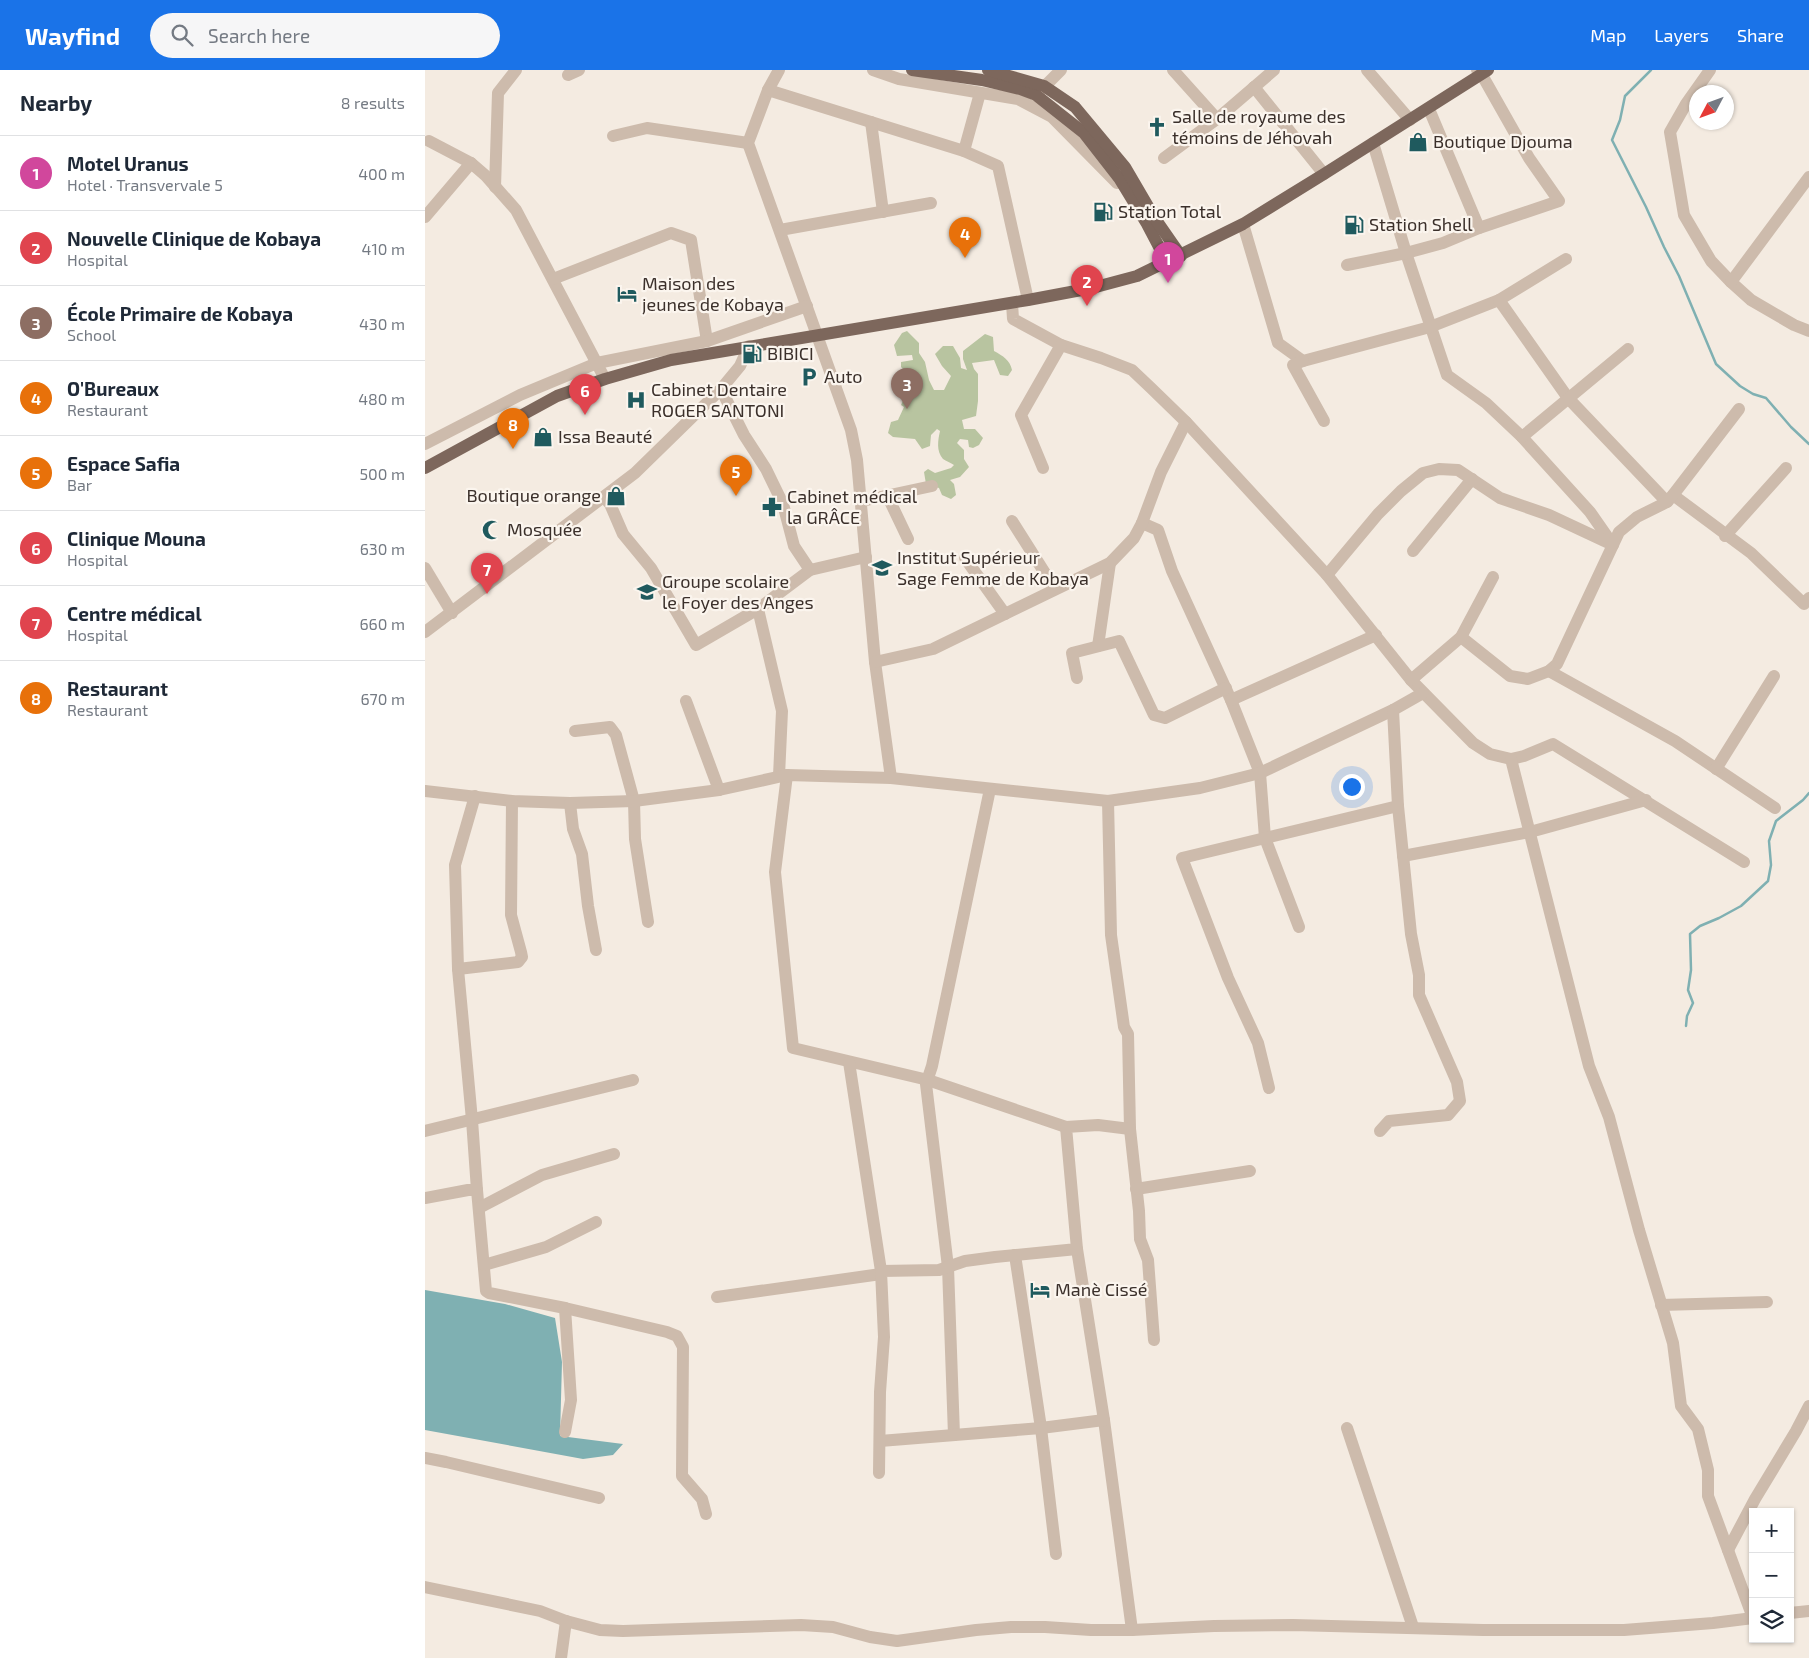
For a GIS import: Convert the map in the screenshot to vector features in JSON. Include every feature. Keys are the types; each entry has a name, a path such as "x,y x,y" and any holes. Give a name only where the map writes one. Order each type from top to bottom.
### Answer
{"main road":[{"path":"912,70 1040,91 1084,132 1119,178 1167,262"},
{"path":"988,70 1075,107 1125,167 1156,220 1181,256"},
{"path":"425,468 557,396 605,379 671,360 1012,303 1092,288 1137,276 1243,224 1429,109 1482,72"}],"street":[{"path":"495,186 498,93 516,70"},
{"path":"779,70 768,90 748,143 851,430 862,500 875,662 891,778"},
{"path":"873,70 899,79 1018,98 1052,117 1118,184 1147,224"},
{"path":"1040,91 1061,70"},
{"path":"1173,70 1217,119"},
{"path":"1367,70 1410,120"},
{"path":"1710,70 1686,104 1670,132 1684,215 1711,261 1731,282 1751,300 1794,325 1809,331"},
{"path":"1164,158 1217,119 1271,71"},
{"path":"1347,264 1406,253 1443,243 1479,228 1559,202 1529,158 1482,72"},
{"path":"1254,87 1324,174"},
{"path":"768,90 964,151 998,166 1028,300"},
{"path":"964,151 980,93"},
{"path":"1429,109 1479,228"},
{"path":"871,122 883,212"},
{"path":"613,136 647,128 748,143"},
{"path":"429,141 471,163 516,210 605,379"},
{"path":"1373,143 1406,253 1447,375 1485,403 1522,437 1590,512 1613,545"},
{"path":"425,217 471,163"},
{"path":"1731,282 1809,177"},
{"path":"779,230 931,204"},
{"path":"1243,224 1278,343 1303,361"},
{"path":"553,279 671,233 691,240 707,342"},
{"path":"1324,420 1293,365 1430,327 1499,300 1566,259"},
{"path":"1499,300 1568,398 1670,499 1751,553 1804,604 1809,598"},
{"path":"1012,303 1013,319 1061,345 1132,370 1186,422 1327,574 1411,680 1473,743 1490,754 1511,759 1524,756 1553,744 1745,862"},
{"path":"425,444 521,395 597,363 707,342 807,306"},
{"path":"1043,468 1021,415 1061,345"},
{"path":"425,632 635,473 721,389 740,366 749,346"},
{"path":"1522,437 1628,349"},
{"path":"721,389 744,435 766,469 783,504 794,546 810,570"},
{"path":"1461,636 1510,676 1528,679 1549,671 1557,664 1619,532 1637,517 1670,499 1739,409"},
{"path":"875,662 933,649 1110,563 1134,538 1142,523 1161,472 1186,422"},
{"path":"1725,536 1786,468"},
{"path":"1327,574 1378,514 1401,491 1423,474 1439,469 1458,470 1500,498 1549,515 1613,545"},
{"path":"1413,551 1472,479"},
{"path":"862,500 932,486"},
{"path":"887,495 909,539"},
{"path":"604,497 610,504 623,534 651,568 696,644 758,609 810,570 866,557"},
{"path":"1012,521 1055,589"},
{"path":"1142,523 1158,530 1172,571 1229,694 1260,773 1265,838 1299,927"},
{"path":"965,558 1005,614"},
{"path":"1098,646 1110,563"},
{"path":"425,568 452,613"},
{"path":"1411,680 1461,636 1493,577"},
{"path":"758,609 783,711 783,775 775,872 793,1048 928,1080 1066,1127 1098,1125 1129,1129"},
{"path":"1077,678 1072,653 1119,641 1154,715 1165,718 1376,635"},
{"path":"1549,671 1675,741 1775,808"},
{"path":"1716,770 1774,676"},
{"path":"425,791 512,801 634,800 719,790 783,775 891,778 1108,801 1200,788 1260,773 1393,710 1423,693"},
{"path":"686,701 719,790"},
{"path":"1380,1131 1389,1121 1447,1115 1460,1101 1457,1082 1419,995 1419,974 1411,934 1398,806 1393,710"},
{"path":"575,731 610,727 616,735 634,800 635,839 648,922"},
{"path":"1511,759 1589,1066 1609,1117 1639,1230 1673,1343 1681,1406 1698,1429 1708,1470 1709,1496 1749,1607"},
{"path":"954,1435 948,1267 927,1084 991,789"},
{"path":"475,796 455,865 458,969 484,1265 484,1286 489,1294 565,1308 677,1336 683,1346 682,1476 702,1498 706,1514"},
{"path":"1403,856 1530,832 1646,800"},
{"path":"458,969 518,962 521,957 511,915 512,801"},
{"path":"1108,801 1111,935 1124,1027 1128,1034 1129,1129 1139,1211 1140,1239 1147,1260 1154,1340"},
{"path":"570,802 573,829 582,854 588,906 596,950"},
{"path":"1269,1088 1258,1043 1228,978 1182,858 1398,806"},
{"path":"849,1062 881,1273 884,1337 880,1392 879,1473"},
{"path":"425,1131 633,1080"},
{"path":"1066,1127 1077,1249 1104,1420 1132,1630"},
{"path":"479,1208 542,1175 614,1154"},
{"path":"1136,1189 1250,1171"},
{"path":"425,1198 477,1190"},
{"path":"484,1265 546,1247 596,1222"},
{"path":"717,1297 881,1273 939,1270 965,1262 1077,1249"},
{"path":"1015,1255 1041,1428 1056,1554"},
{"path":"1661,1305 1767,1302"},
{"path":"565,1308 571,1400 565,1432"},
{"path":"1729,1550 1755,1498 1809,1406"},
{"path":"880,1441 1041,1428 1104,1420"},
{"path":"1347,1428 1413,1627"},
{"path":"425,1458 599,1498"},
{"path":"425,1587 539,1611 599,1630 623,1631 801,1625 833,1627 897,1641 975,1630 1045,1626 1091,1630 1214,1626 1625,1630 1749,1618"},
{"path":"1794,1613 1809,1611"},
{"path":"561,1658 566,1621"}],"green space":[{"path":"907,331 919,343 919,353 925,362 929,380 934,390 944,390 951,376 935,354 943,346 953,346 960,358 961,368 967,370 963,359 963,351 985,334 993,337 994,351 1008,361 1012,370 1008,376 1000,375 994,360 972,363 978,374 976,416 962,420 964,429 975,429 983,438 979,445 973,448 969,447 968,440 960,439 957,443 964,450 964,459 969,467 960,477 950,480 954,484 956,495 951,499 942,495 939,488 926,484 924,472 928,469 935,473 951,468 954,465 943,459 939,453 940,431 937,429 931,435 930,446 922,449 915,439 893,437 888,433 891,422 898,420 904,407 901,405 907,392 915,384 901,367 901,362 913,360 912,355 897,356 894,345 902,333"}],"water":[{"path":"425,1290 505,1304 555,1318 562,1362 560,1436 623,1444 613,1455 583,1459 425,1430"}],"waterway":[{"path":"1651,70 1625,96 1620,120 1612,140 1679,276 1716,364 1740,386 1753,394 1766,398 1791,427 1809,444"},
{"path":"1686,1026 1687,1016 1693,1003 1688,990 1691,970 1690,934 1700,926 1741,906 1768,881 1771,865 1769,841 1776,821 1809,793"}],"place":[{"name":"Salle de royaume des témoins de Jéhovah","path":"1157,127"},
{"name":"Boutique Djouma","path":"1418,142"},
{"name":"Station Total","path":"1103,212"},
{"name":"Station Shell","path":"1354,225"},
{"name":"O'Bureaux","path":"965,258"},
{"name":"Motel Uranus","path":"1168,283"},
{"name":"Maison des jeunes de Kobaya","path":"627,294"},
{"name":"Nouvelle Clinique de Kobaya","path":"1087,306"},
{"name":"BIBICI","path":"752,354"},
{"name":"Auto","path":"809,377"},
{"name":"Cabinet Dentaire ROGER SANTONI","path":"636,400"},
{"name":"École Primaire de Kobaya","path":"907,409"},
{"name":"Clinique Mouna","path":"585,415"},
{"name":"Issa Beauté","path":"543,437"},
{"name":"Restaurant","path":"513,449"},
{"name":"Boutique orange","path":"616,496"},
{"name":"Espace Safia","path":"736,496"},
{"name":"Cabinet médical la GRÂCE","path":"772,507"},
{"name":"Mosquée","path":"492,530"},
{"name":"Institut Supérieur Sage Femme de Kobaya","path":"882,568"},
{"name":"Groupe scolaire le Foyer des Anges","path":"647,592"},
{"name":"Centre médical","path":"487,594"},
{"name":"Manè Cissé","path":"1040,1290"}]}
